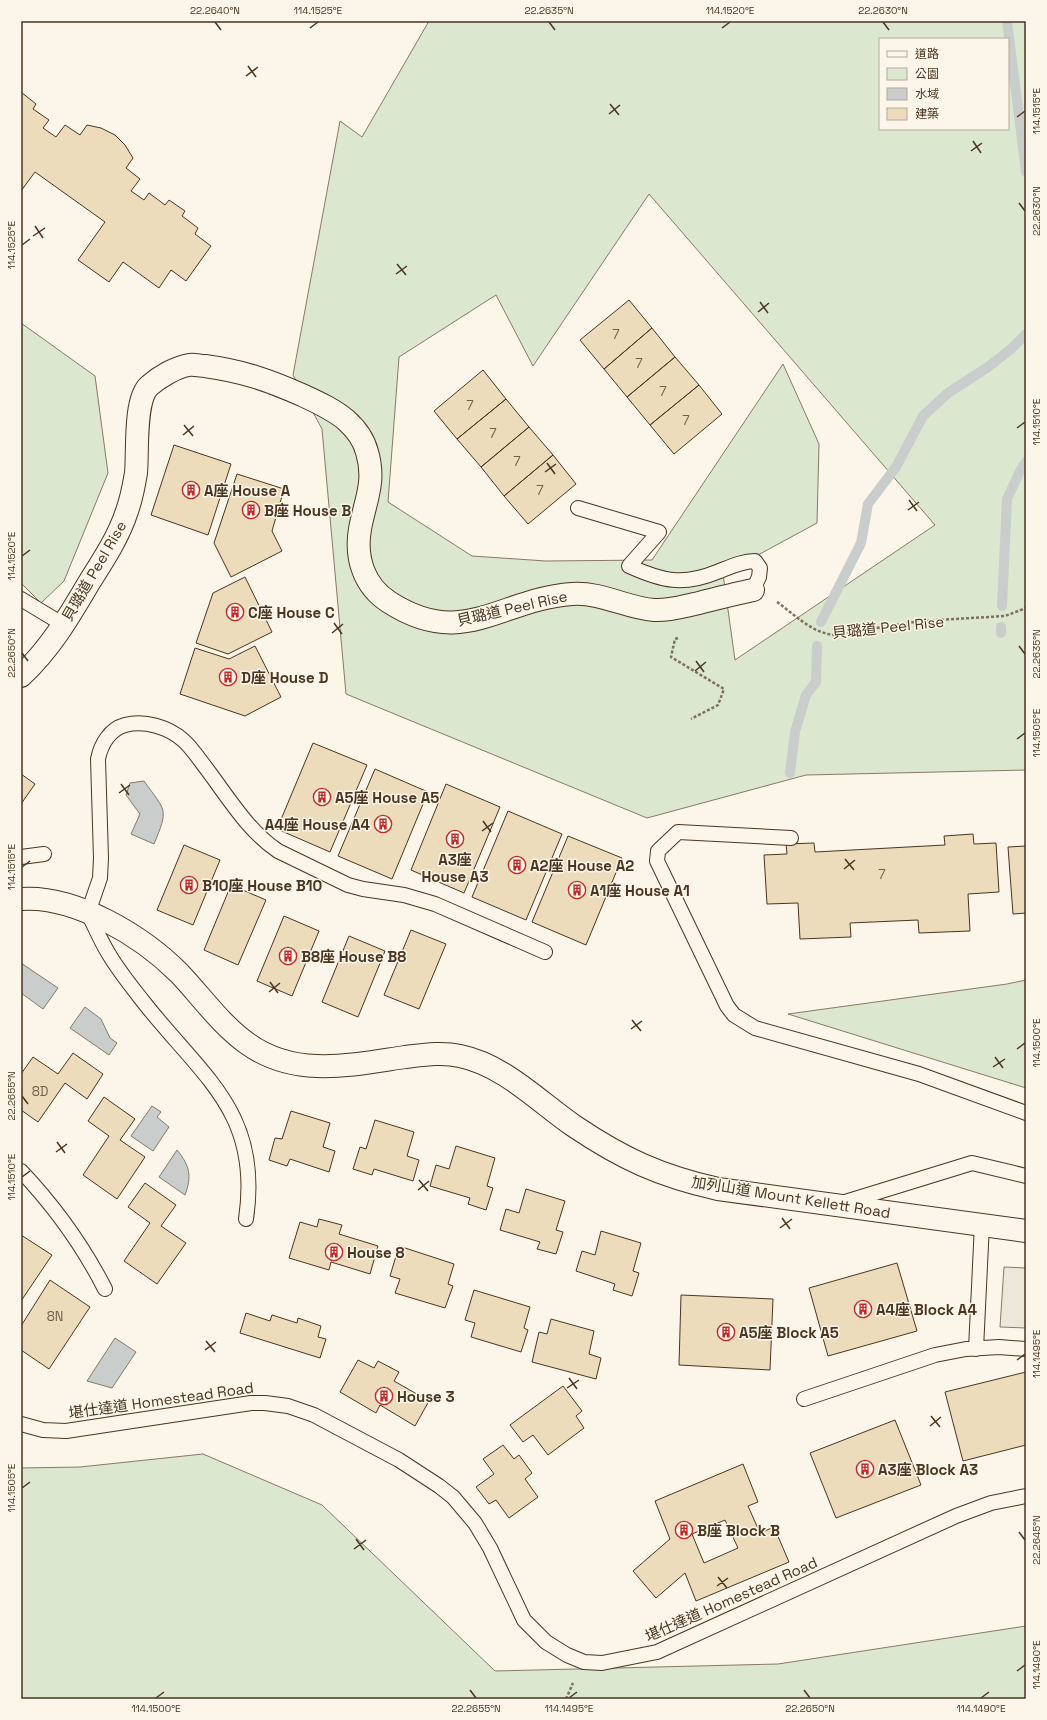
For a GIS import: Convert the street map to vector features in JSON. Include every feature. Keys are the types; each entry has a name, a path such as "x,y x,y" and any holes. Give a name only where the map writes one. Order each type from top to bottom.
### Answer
{"street":[{"name":"貝璐道 Peel Rise","path":"21,676 36,662 64,624 107,554 127,512 136,475 138,413 146,388 164,374 189,365 231,369 266,379 316,402 339,415 354,429 365,446 369,457 371,477 369,496 358,538 360,562 363,573 374,590 390,603 414,616 436,622 461,623 486,617 534,600 574,594 602,596 645,609 664,610 753,590"},
{"name":"加列山道 Mount Kellett Road","path":"21,899 44,900 64,904 88,913 126,932 159,954 178,972 227,1025 246,1042 259,1052 276,1059 296,1064 319,1067 426,1054 460,1056 477,1061 501,1074 606,1147 635,1163 662,1174 718,1189 1026,1231"}],"lane":[{"path":"578,508 659,532 629,566 667,580 701,579 746,561 755,561 760,568 759,577 753,590"},
{"path":"21,600 64,624"},
{"path":"246,1219 250,1195 246,1148 237,1123 225,1099 209,1078 142,1000 110,956 88,913 100,878 101,865 98,768 100,749 104,741 112,732 121,726 142,723 164,729 182,740 191,748 250,826 268,845 278,852 348,885 371,891 404,895 430,902 545,952"},
{"path":"791,838 678,832 658,851 657,861 727,1006 734,1015 756,1028 919,1074 1026,1113"},
{"path":"21,857 44,854"},
{"path":"836,1204 972,1163 1026,1176"},
{"path":"21,1171 67,1224 88,1256 105,1289"},
{"path":"976,1349 982,1224"},
{"path":"804,1399 935,1355 999,1347 1026,1349"},
{"name":"堪仕達道 Homestead Road","path":"21,1424 43,1430 66,1431 251,1403 288,1406 314,1415 399,1460 453,1497 475,1523 490,1548 524,1620 546,1642 561,1652 584,1662 602,1663 656,1652 956,1516 991,1503 1026,1496"}],"path":[{"name":"貝璐道 Peel Rise","path":"753,590 769,597 810,627 824,634 833,635 921,621 999,616 1015,613 1026,608"},
{"path":"682,636 675,638 671,657 724,689 718,705 691,719"}],"green space":[{"path":"429,21 1026,21 1026,770 806,775 647,818 346,694 322,429 293,375 340,121 362,137","holes":["649,194 935,525 735,660 723,574 817,523 819,444 783,364 652,560 546,561 472,556 388,502 399,357 496,295 533,366"]},
{"path":"21,323 95,376 108,473 64,581 41,603 21,583"},
{"path":"1026,980 1026,1088 788,1014 1007,984"},
{"path":"203,1454 322,1505 495,1671 778,1664 1026,1626 1026,1699 21,1699 21,1468 80,1467"}],"shaded area":[{"path":"1004,1267 1026,1268 1026,1328 1000,1327"}],"water":[{"path":"144,781 161,805 163,811 162,823 154,844 131,834 140,814 126,795 130,783"},
{"path":"21,963 58,988 43,1009 21,993"},
{"path":"85,1007 101,1019 110,1038 117,1043 109,1055 70,1028"},
{"path":"152,1106 161,1112 157,1117 169,1127 153,1151 131,1136"},
{"path":"177,1150 185,1161 188,1171 189,1182 185,1195 159,1177"},
{"path":"115,1338 136,1352 112,1388 87,1381"}],"building":[{"path":"21,92 36,104 33,109 49,120 43,128 56,137 65,125 80,135 87,125 101,128 115,135 125,145 133,158 126,168 140,179 131,191 144,200 149,193 165,205 169,200 185,211 182,216 198,228 195,234 211,246 186,281 171,270 159,288 123,262 109,282 78,260 105,222 35,172 21,191"},
{"path":"629,300 652,328 604,369 580,340"},
{"path":"652,328 675,357 627,397 604,369"},
{"path":"675,357 699,385 650,425 627,397"},
{"path":"483,370 506,399 457,439 434,411"},
{"path":"699,385 722,414 674,454 650,425"},
{"path":"506,399 529,427 481,467 457,439"},
{"path":"529,427 553,455 504,496 481,467"},
{"name":"A座 House A","path":"174,445 231,464 208,535 151,515"},
{"path":"553,455 576,484 528,524 504,496"},
{"name":"B座 House B","path":"237,474 284,489 272,531 282,551 231,577 214,543"},
{"name":"C座 House C","path":"245,577 272,632 228,654 196,643 213,593"},
{"name":"D座 House D","path":"255,646 281,697 245,716 180,694 195,648 229,659"},
{"name":"A5座 House A5","path":"313,743 367,765 330,852 277,829"},
{"name":"A4座 House A4","path":"375,769 428,792 392,879 338,856"},
{"path":"21,774 35,784 21,804"},
{"name":"A3座 House A3","path":"446,784 500,807 464,893 411,870"},
{"name":"A2座 House A2","path":"508,811 562,834 526,920 472,897"},
{"path":"973,834 974,844 996,843 999,892 968,894 970,931 919,933 918,920 850,923 851,937 800,939 798,903 767,904 764,855 787,854 786,844 814,843 815,852 945,845 944,836"},
{"name":"A1座 House A1","path":"568,836 622,858 586,945 532,922"},
{"name":"B10座 House B10","path":"184,845 220,860 193,925 157,910"},
{"path":"1026,846 1026,913 1013,914 1008,847"},
{"path":"231,885 266,900 238,965 204,950"},
{"name":"B8座 House B8","path":"284,916 319,931 292,996 257,981"},
{"path":"411,930 446,944 419,1009 384,995"},
{"path":"349,936 385,951 358,1017 322,1002"},
{"path":"73,1053 103,1074 87,1099 65,1083 38,1122 21,1110 21,1074 33,1057 58,1074"},
{"path":"104,1097 135,1119 120,1140 145,1157 117,1199 83,1175 109,1136 88,1121"},
{"path":"291,1111 330,1123 323,1147 335,1151 329,1172 290,1159 287,1166 269,1160 275,1138 282,1139"},
{"path":"375,1120 414,1132 407,1156 419,1160 413,1181 374,1169 372,1175 353,1169 360,1147 366,1149"},
{"path":"456,1146 495,1158 487,1186 493,1188 486,1210 468,1204 470,1198 430,1186 436,1165 449,1169"},
{"path":"145,1183 176,1205 161,1226 186,1243 157,1284 124,1261 150,1223 128,1207"},
{"path":"526,1189 565,1201 556,1230 563,1232 556,1254 537,1249 540,1242 500,1230 506,1209 519,1213"},
{"name":"House 8","path":"319,1219 342,1225 339,1234 378,1246 370,1274 331,1262 329,1270 289,1258 300,1222 317,1227"},
{"path":"601,1231 641,1243 633,1271 639,1273 632,1296 613,1290 615,1284 576,1271 582,1251 595,1255"},
{"path":"21,1235 52,1255 21,1301"},
{"path":"399,1246 454,1264 448,1284 453,1286 445,1308 395,1293 400,1279 390,1276"},
{"name":"A4座 Block A4","path":"897,1263 917,1331 828,1356 809,1288"},
{"path":"50,1280 90,1307 49,1369 21,1350 21,1326"},
{"path":"474,1290 530,1307 524,1328 528,1330 521,1352 471,1337 475,1323 465,1320"},
{"name":"A5座 Block A5","path":"681,1295 773,1299 770,1370 679,1365"},
{"path":"246,1313 270,1321 272,1315 297,1323 298,1318 321,1326 318,1337 326,1339 320,1358 240,1333"},
{"path":"551,1319 594,1331 589,1354 601,1358 596,1379 532,1362 539,1332 547,1334"},
{"name":"House 3","path":"358,1360 374,1368 378,1361 399,1372 394,1381 429,1401 415,1426 380,1405 376,1413 340,1392"},
{"path":"1026,1372 1026,1445 963,1461 945,1392"},
{"path":"563,1386 582,1411 576,1416 584,1428 548,1455 533,1435 523,1442 510,1425"},
{"name":"A3座 Block A3","path":"895,1420 921,1485 836,1518 810,1453"},
{"path":"503,1445 514,1459 519,1455 532,1473 525,1479 538,1497 509,1518 496,1500 489,1504 476,1487 494,1474 483,1459"},
{"name":"B座 Block B","path":"743,1464 758,1502 748,1506 760,1533 774,1527 789,1562 696,1601 685,1573 656,1598 633,1571 670,1539 655,1501","holes":["725,1520 738,1548 704,1563 692,1534"]}],"waterway":[{"path":"1007,21 1026,172"},
{"path":"821,622 861,543 868,504 896,467 923,416 948,393 988,367 1011,349 1026,334"},
{"path":"1002,606 1007,499 1020,471 1026,462"},
{"path":"1001,627 1001,633"},
{"path":"790,773 795,732 806,695 816,682 817,646"}],"place":[{"name":"A座 House A","path":"191,490"},
{"name":"B座 House B","path":"251,510"},
{"name":"C座 House C","path":"235,612"},
{"name":"D座 House D","path":"228,677"},
{"name":"A5座 House A5","path":"322,797"},
{"name":"A4座 House A4","path":"383,824"},
{"name":"A3座 House A3","path":"455,839"},
{"name":"A2座 House A2","path":"517,865"},
{"name":"B10座 House B10","path":"189,885"},
{"name":"A1座 House A1","path":"577,890"},
{"name":"B8座 House B8","path":"288,956"},
{"name":"House 8","path":"334,1252"},
{"name":"A4座 Block A4","path":"863,1309"},
{"name":"A5座 Block A5","path":"726,1332"},
{"name":"House 3","path":"384,1396"},
{"name":"A3座 Block A3","path":"865,1469"},
{"name":"B座 Block B","path":"684,1530"}]}
